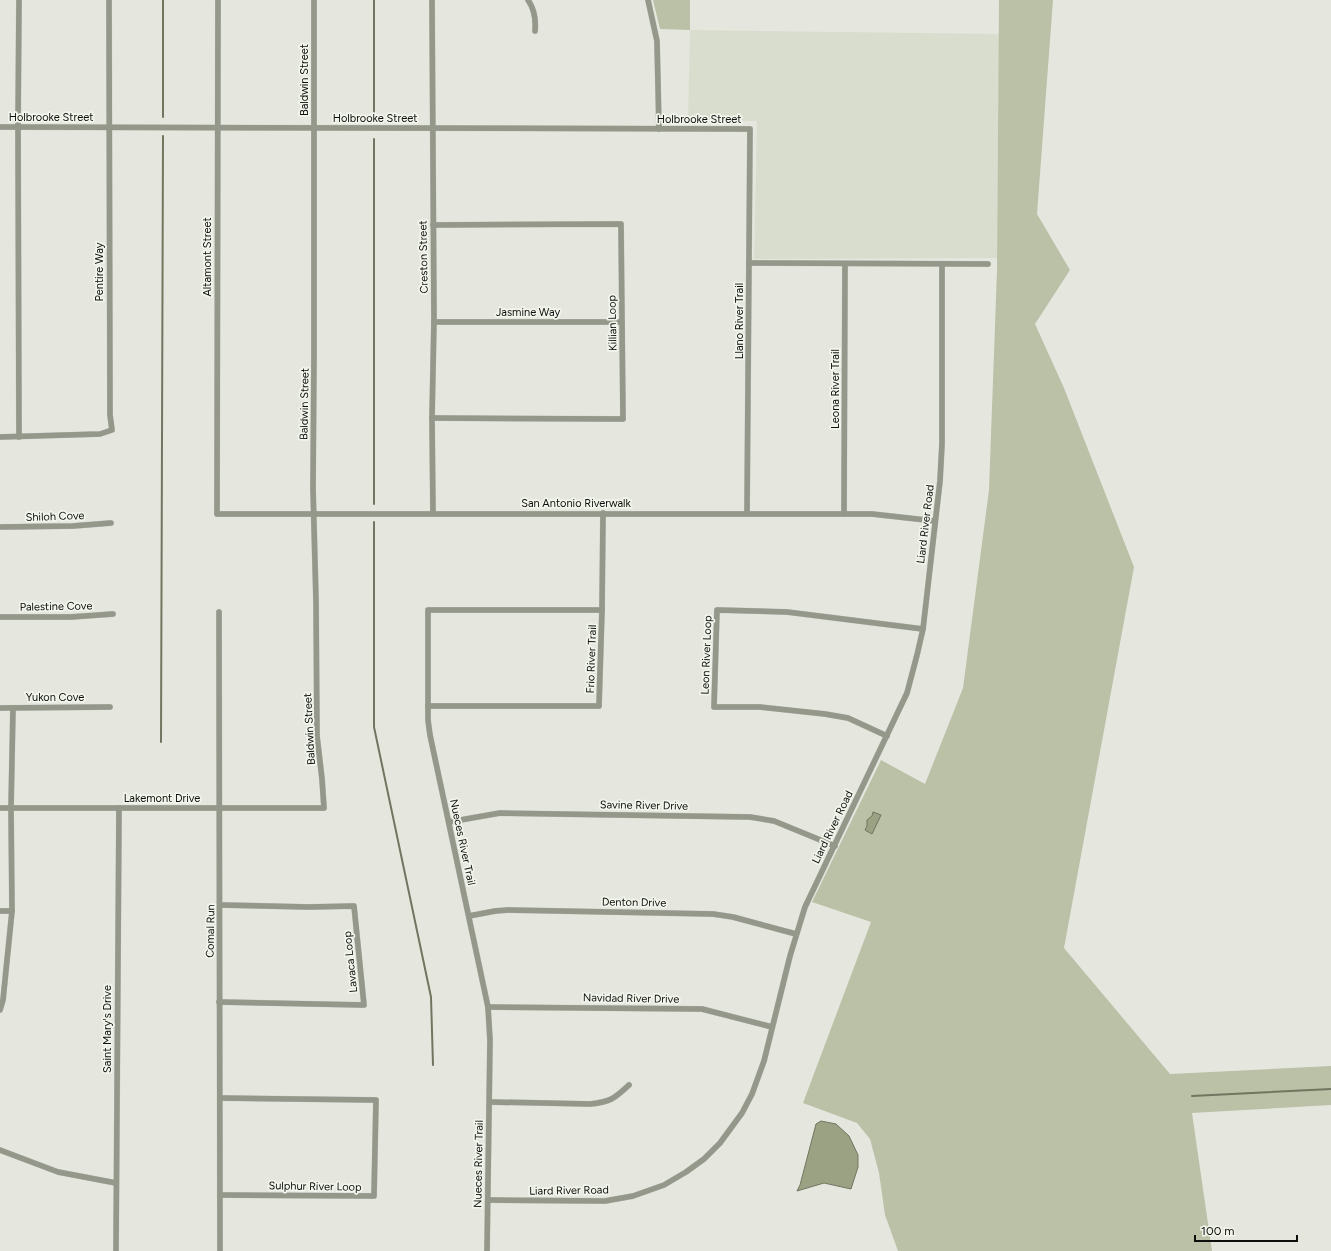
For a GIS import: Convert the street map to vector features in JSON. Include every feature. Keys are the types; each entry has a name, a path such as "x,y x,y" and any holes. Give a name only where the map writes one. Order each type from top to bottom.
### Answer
{"street":[{"path":"19,0 19,437"},
{"name":"Pentire Way","path":"0,437 100,434 112,430 110,415 109,0"},
{"name":"Altamont Street","path":"217,514 218,0"},
{"name":"Baldwin Street","path":"314,0 313,513 316,601 317,736 324,808"},
{"name":"Creston Street","path":"432,0 434,322 432,418 433,513"},
{"path":"528,0 532,5 536,19 535,31"},
{"path":"648,0 657,41 659,129"},
{"name":"Holbrooke Street","path":"0,127 750,129"},
{"name":"Llano River Trail","path":"747,513 750,129"},
{"name":"Killian Loop","path":"432,418 623,418 621,224 433,225"},
{"path":"749,263 988,264"},
{"name":"Leona River Trail","path":"844,514 845,264"},
{"name":"Liard River Road","path":"488,1200 605,1201 633,1196 664,1186 704,1159 720,1143 742,1113 758,1078 796,934 812,890 835,846 907,693 923,629 940,481 942,444 942,264"},
{"name":"Jasmine Way","path":"434,322 622,322"},
{"name":"Frio River Trail","path":"428,706 599,706 603,513"},
{"name":"San Antonio Riverwalk","path":"217,514 882,514 935,521"},
{"name":"Shiloh Cove","path":"0,527 73,526 111,523"},
{"name":"Nueces River Trail","path":"486,1251 490,1102 490,1031 488,1006 430,734 428,706 428,610 602,610"},
{"name":"Leon River Loop","path":"887,736 848,718 825,714 760,707 714,706 717,610 787,612 923,629"},
{"name":"Comal Run","path":"219,612 220,1251"},
{"name":"Palestine Cove","path":"0,617 71,617 113,614"},
{"name":"Yukon Cove","path":"0,708 110,707"},
{"path":"0,1010 3,1000 12,911 11,808 13,708"},
{"name":"Lakemont Drive","path":"0,808 324,808"},
{"name":"Saint Mary's Drive","path":"116,1251 119,808"},
{"name":"Savine River Drive","path":"449,822 500,813 750,817 774,821 835,846"},
{"name":"Lavaca Loop","path":"219,1002 364,1005 354,906 220,905"},
{"name":"Denton Drive","path":"469,916 508,910 713,914 732,917 796,934"},
{"path":"0,911 12,911"},
{"name":"Navidad River Drive","path":"488,1006 702,1009 772,1027"},
{"path":"490,1102 590,1104 605,1102 616,1097 629,1085"},
{"name":"Sulphur River Loop","path":"220,1098 376,1100 374,1196 220,1195"},
{"path":"0,1150 58,1172 116,1183"}],"shaded area":[{"path":"653,0 690,0 690,30 660,29"},
{"path":"999,0 1053,0 1037,214 1070,270 1035,324 1064,388 1134,567 1064,948 1170,1074 1331,1066 1331,1105 1192,1113 1212,1251 898,1251 885,1215 879,1173 870,1139 857,1123 803,1103 871,922 812,902 881,760 925,784 963,688 989,490 997,270"},
{"path":"690,30 999,34 997,258 754,259 757,121 688,120"},
{"path":"873,812 881,815 872,834 865,830 867,820 872,816"},
{"path":"821,1121 836,1124 849,1136 858,1155 858,1167 851,1189 824,1183 797,1191 800,1185 816,1124"}],"waterway":[{"path":"163,0 163,117"},
{"path":"374,0 374,116"},
{"path":"161,742 163,136"},
{"path":"374,139 374,504"},
{"path":"374,522 374,727 431,997 433,1065"},
{"path":"1192,1096 1331,1089"}]}
